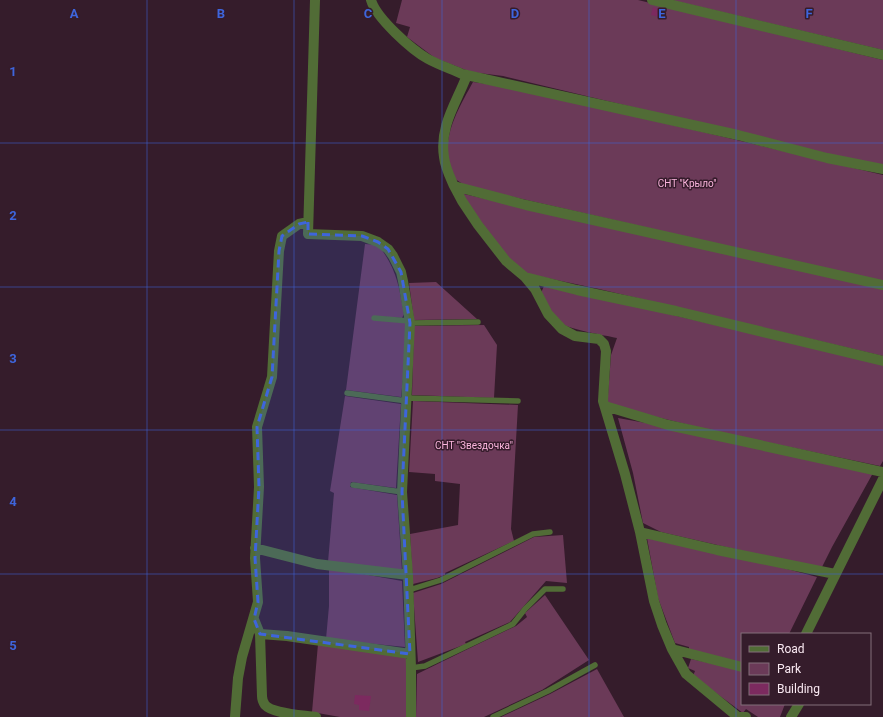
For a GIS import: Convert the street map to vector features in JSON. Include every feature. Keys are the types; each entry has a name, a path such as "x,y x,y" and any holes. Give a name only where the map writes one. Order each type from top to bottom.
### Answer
{"street":[{"path":"315,0 308,234 362,236 378,242 388,249 401,272 410,322 402,492 408,576 411,668 410,717"},
{"path":"371,0 380,16 404,40 428,58 467,75 738,135 827,158 883,169"},
{"path":"652,0 883,55"},
{"path":"467,75 448,117 444,133 444,157 446,168 462,202 478,225 506,261 525,277 535,290 548,314 562,329 575,336 599,339 604,344 606,351 603,400 625,474 640,532 654,601 662,625 672,649 686,674 738,716 746,717"},
{"path":"454,186 526,205 883,285"},
{"path":"235,717 238,678 242,657 258,602 255,558 259,487 257,427 272,377 279,251 282,236 299,224 308,222"},
{"path":"525,277 577,290 676,311 883,361"},
{"path":"605,406 668,425 883,472"},
{"path":"806,633 883,479"},
{"path":"640,532 717,550 835,574"},
{"path":"255,548 318,564 408,576"},
{"path":"254,619 260,634 262,696 264,704 276,711 316,717"},
{"path":"260,634 287,636 410,654"},
{"path":"672,649 741,667"},
{"path":"791,717 797,705"}],"lane":[{"path":"374,318 410,322 478,322"},
{"path":"348,393 407,400 518,401"},
{"path":"353,485 402,492"},
{"path":"408,590 441,580 533,534 550,532"},
{"path":"411,668 425,666 514,624 525,609 545,589 563,589"},
{"path":"493,717 548,691 595,665"}],"highlighted area":[{"path":"308,222 308,234 362,236 378,242 388,249 401,272 410,323 402,492 410,654 260,634 254,619 258,602 255,558 259,487 257,427 272,377 279,251 282,236 299,224"}],"green space":[{"path":"402,0 638,0 883,60 883,167 503,76 471,72 435,58 407,37 410,27 396,23"},
{"path":"671,0 883,0 883,50"},
{"name":"СНТ \"Крыло\"","path":"473,82 501,86 883,175 883,282 466,186 455,179 449,161 447,148 454,118"},
{"path":"464,194 883,289 883,356 599,289 528,274 512,263 464,199"},
{"path":"365,244 378,245 389,261 396,277 404,314 402,318 373,316 405,323 405,361 401,397 346,390"},
{"path":"436,282 477,319 414,320 409,283"},
{"path":"544,286 883,364 883,461 880,466 722,433 612,406 608,402 608,395 611,355 617,338 562,324 547,306 541,293"},
{"path":"484,325 497,345 494,398 412,395 414,326"},
{"path":"345,396 401,404 396,488 351,482 350,487 397,495 402,571 328,562 334,493 330,491"},
{"name":"СНТ \"Звездочка\"","path":"413,401 518,405 511,529 514,541 445,573 445,575 413,584 410,534 458,525 460,484 435,481 435,474 409,472"},
{"path":"618,418 657,425 873,473 821,569 661,532 643,523 633,473"},
{"path":"563,535 567,583 546,581 510,622 465,642 466,644 418,662 413,593 441,584 534,537"},
{"path":"647,538 776,566 817,577 789,633 741,633 741,663 689,651 689,647 675,643 658,598"},
{"path":"329,568 402,581 405,647 326,639 329,606"},
{"path":"545,595 589,660 542,690 484,717 416,717 417,674 516,626 527,617 525,613"},
{"path":"318,644 406,656 406,717 340,717 312,712"},
{"path":"691,659 741,670 741,705 785,705 780,717 758,717 746,709 743,713 693,676 695,671 688,668"},
{"path":"597,669 624,717 501,717 550,694"}],"building":[{"path":"653,7 662,10 660,17 651,15"},
{"path":"355,695 371,696 369,711 359,710 359,705 354,704"}]}
